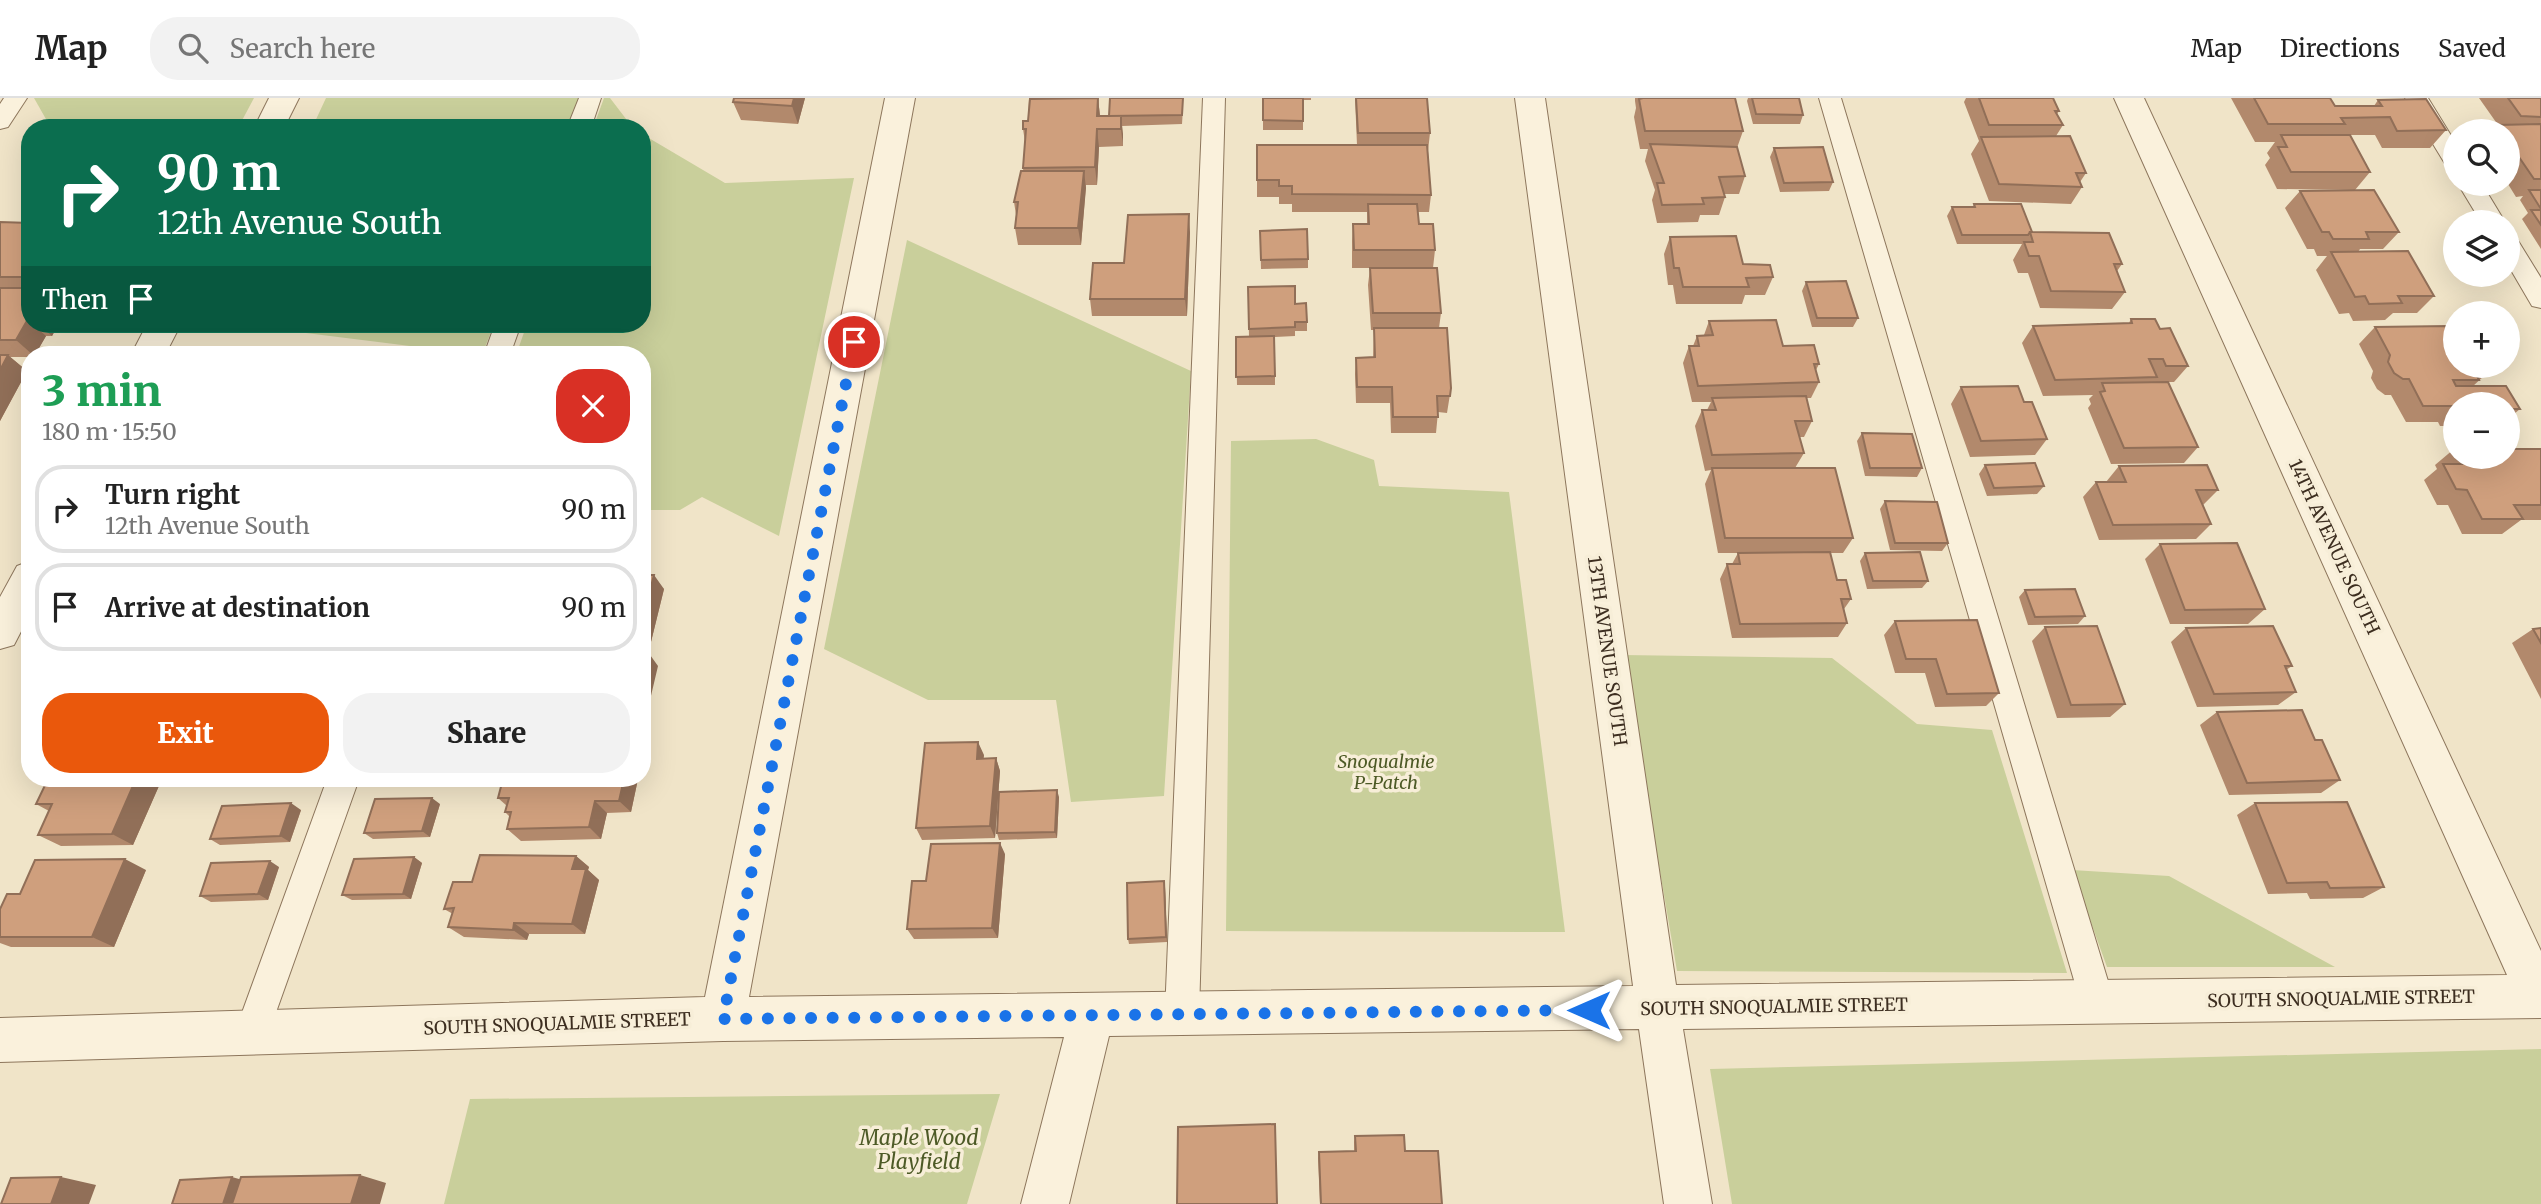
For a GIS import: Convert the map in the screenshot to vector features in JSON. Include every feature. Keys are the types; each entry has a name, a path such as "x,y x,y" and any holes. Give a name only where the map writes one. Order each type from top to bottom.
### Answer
{"street":[{"path":"274,119 285,98"},
{"path":"723,1019 900,98"},
{"name":"13TH AVENUE SOUTH","path":"1530,98 1658,1010 1688,1204"},
{"name":"14TH AVENUE SOUTH","path":"2129,98 2540,996"},
{"path":"0,632 21,594"},
{"name":"SOUTH SNOQUALMIE STREET","path":"0,1040 723,1019 1658,1010 2540,996"},
{"path":"1045,1204 1092,1014"}],"lane":[{"path":"0,121 16,98"},
{"path":"582,119 590,98"},
{"path":"1182,1014 1214,98"},
{"path":"1830,98 2097,1001"},
{"path":"2416,98 2443,142"},
{"path":"2520,265 2541,299"},
{"path":"252,1032 340,787"}],"green space":[{"path":"34,98 254,98 243,119 46,119"},
{"path":"326,98 579,98 571,119 316,119"},
{"path":"604,98 610,98 626,119 596,119"},
{"path":"651,139 725,183 854,178 779,536 702,497 680,510 651,510 651,346 519,346 524,333 651,333"},
{"path":"907,240 1191,371 1164,796 1071,802 1056,700 928,700 824,649"},
{"path":"307,333 491,333 485,346 410,346"},
{"name":"Snoqualmie P-Patch","path":"1316,439 1374,460 1379,486 1509,492 1565,932 1226,931 1231,441"},
{"path":"1623,655 1832,658 1917,724 1992,730 2067,973 1677,971"},
{"path":"2072,870 2169,876 2335,967 2107,967"},
{"path":"2541,1049 2541,1204 1732,1204 1710,1069"},
{"name":"Maple Wood Playfield","path":"1000,1094 967,1204 444,1204 470,1099"}],"building":[{"path":"734,98 794,98 792,106 733,102"},
{"path":"1098,98 1097,116 1121,116 1121,129 1097,129 1095,167 1023,168 1026,129 1023,129 1023,121 1028,121 1030,99"},
{"path":"1110,98 1183,98 1182,115 1109,116"},
{"path":"1263,98 1303,98 1303,121 1263,120"},
{"path":"1356,98 1427,98 1430,133 1358,133"},
{"path":"1735,98 1743,131 1645,131 1639,99"},
{"path":"1752,98 1799,98 1803,115 1756,114"},
{"path":"1979,98 2053,98 2059,111 2055,111 2063,125 1989,125"},
{"path":"2254,98 2330,98 2335,106 2382,106 2378,100 2426,99 2443,125 2443,130 2397,131 2390,117 2341,118 2345,124 2268,124"},
{"path":"2508,98 2541,98 2541,117 2521,116"},
{"path":"2520,124 2541,124 2541,179 2534,179 2520,159"},
{"path":"2281,135 2350,135 2370,172 2291,172 2278,147 2287,147"},
{"path":"2070,136 2086,173 2076,173 2082,187 1999,184 1981,137"},
{"path":"1650,144 1737,147 1745,176 1719,177 1725,197 1702,198 1704,204 1662,205 1657,183 1664,183"},
{"path":"1257,145 1427,145 1431,195 1292,194 1292,186 1279,186 1279,180 1257,180"},
{"path":"1823,147 1833,182 1784,183 1774,148"},
{"path":"1021,171 1084,171 1078,228 1015,228 1018,202 1014,202"},
{"path":"2374,190 2399,232 2366,232 2369,239 2333,239 2329,232 2322,232 2300,191"},
{"path":"2529,190 2541,190 2541,209"},
{"path":"1368,204 1417,204 1419,224 1433,224 1435,250 1354,250 1353,224 1369,224"},
{"path":"1974,204 2021,204 2032,232 2028,235 1962,235 1952,207 1975,207"},
{"path":"2531,210 2541,210 2541,225"},
{"path":"1189,214 1185,299 1090,299 1093,263 1124,263 1128,215"},
{"path":"0,222 21,223 21,277 0,277"},
{"path":"1307,229 1308,259 1261,260 1260,231"},
{"path":"2030,232 2109,233 2122,264 2114,264 2125,292 2051,291 2039,256 2029,256 2024,242 2033,242"},
{"path":"1736,236 1743,264 1770,265 1773,277 1746,278 1749,287 1683,287 1679,268 1674,268 1670,237"},
{"path":"2408,251 2434,296 2398,296 2402,303 2369,304 2365,296 2355,297 2331,252"},
{"path":"1370,268 1437,268 1441,313 1373,313"},
{"path":"1846,281 1858,318 1817,318 1806,282"},
{"path":"1295,286 1295,304 1306,303 1307,322 1295,322 1295,327 1249,329 1248,287"},
{"path":"0,288 21,288 21,331 16,340 0,340"},
{"path":"2131,319 2155,319 2160,329 2170,328 2188,366 2166,366 2163,359 2149,359 2157,377 2055,380 2033,326 2132,323"},
{"path":"1776,320 1783,346 1814,345 1819,364 1814,364 1819,382 1698,386 1689,346 1699,346 1697,336 1713,335 1709,321"},
{"path":"2443,326 2443,378 2478,378 2479,380 2453,380 2456,386 2506,386 2510,392 2443,392 2443,406 2423,406 2409,379 2403,379 2394,373 2388,362 2390,355 2375,327"},
{"path":"1374,328 1447,328 1451,388 1450,396 1437,396 1438,417 1393,417 1392,387 1357,387 1356,358 1375,357"},
{"path":"1274,336 1275,376 1236,377 1236,337"},
{"path":"0,355 8,355 0,370"},
{"path":"2168,382 2198,447 2124,448 2100,392 2105,391 2102,383"},
{"path":"2018,386 2024,402 2032,402 2047,439 1981,441 1961,387"},
{"path":"1806,396 1812,421 1795,421 1804,453 1712,455 1702,410 1716,410 1712,398"},
{"path":"1862,433 1912,434 1922,468 1870,468"},
{"path":"2520,449 2541,449 2541,505 2514,505 2523,519 2482,519 2467,490 2456,489 2446,469 2520,469"},
{"path":"2035,463 2044,486 1994,488 1985,465"},
{"path":"2207,465 2218,490 2196,490 2211,524 2113,525 2096,482 2126,482 2119,466"},
{"path":"1712,468 1835,468 1853,538 1725,538"},
{"path":"1885,501 1937,502 1948,543 1895,543"},
{"path":"2237,543 2265,609 2185,610 2160,544"},
{"path":"1830,552 1837,580 1846,580 1851,599 1841,599 1847,623 1740,624 1727,564 1740,564 1738,553"},
{"path":"1920,552 1928,581 1873,581 1865,553"},
{"path":"2075,589 2085,616 2035,617 2025,590"},
{"path":"1977,620 1999,693 1947,694 1936,659 1906,659 1895,621"},
{"path":"2097,626 2125,704 2071,705 2045,627"},
{"path":"2273,626 2292,666 2285,666 2296,692 2214,694 2186,628"},
{"path":"2541,628 2541,643 2533,629"},
{"path":"2302,710 2315,740 2322,740 2340,780 2247,783 2217,712"},
{"path":"978,742 977,759 996,758 990,826 916,828 925,743"},
{"path":"44,787 133,787 112,834 38,835 52,804 36,804"},
{"path":"501,787 622,787 619,801 595,801 589,827 507,829 511,812 505,812 509,798 498,798"},
{"path":"1057,790 1055,832 997,833 999,792"},
{"path":"432,798 422,831 364,833 375,799"},
{"path":"2347,802 2384,887 2330,888 2327,882 2287,883 2255,803"},
{"path":"291,803 280,836 210,839 222,806"},
{"path":"1000,843 992,928 907,929 912,881 926,881 931,844"},
{"path":"480,855 576,856 572,869 586,869 572,924 514,923 513,930 448,927 454,908 444,909 453,882 472,882"},
{"path":"414,857 403,894 342,895 354,859"},
{"path":"125,859 92,937 0,937 0,909 7,894 20,894 35,860"},
{"path":"270,861 258,894 200,896 211,863"},
{"path":"1164,881 1166,937 1128,939 1127,883"},
{"path":"1275,1124 1277,1204 1177,1204 1178,1127"},
{"path":"1404,1135 1405,1151 1438,1151 1442,1204 1321,1204 1319,1152 1356,1151 1355,1136"},
{"path":"360,1175 351,1204 232,1204 241,1177"},
{"path":"61,1177 51,1204 1,1204 11,1178"},
{"path":"232,1177 223,1204 172,1204 180,1180"}],"route":[{"path":"854,342 723,1019 1589,1010"}]}
